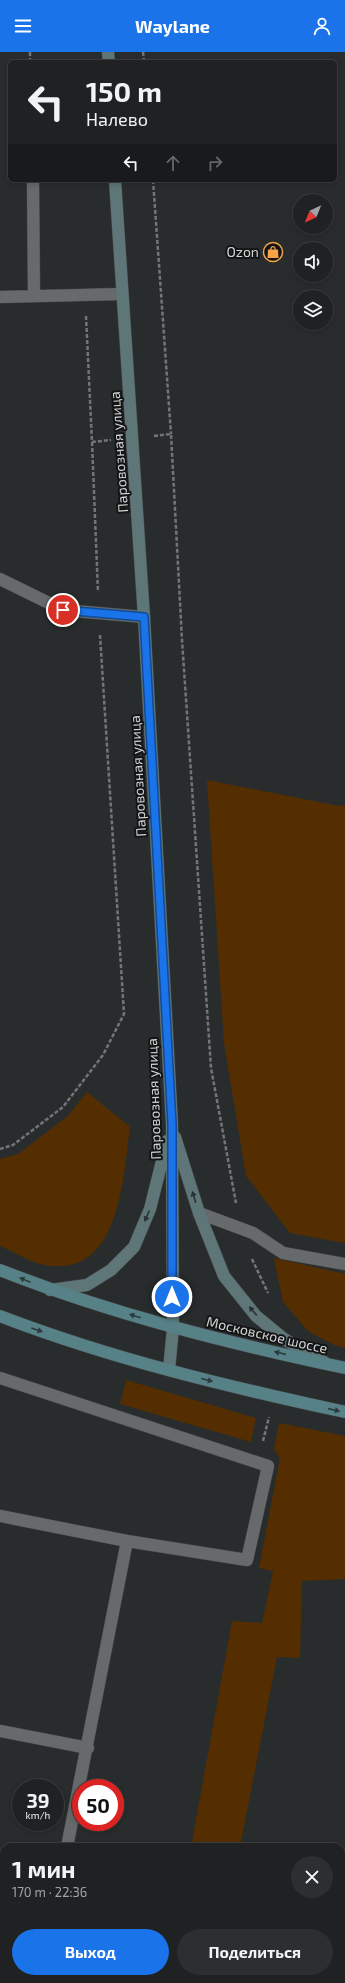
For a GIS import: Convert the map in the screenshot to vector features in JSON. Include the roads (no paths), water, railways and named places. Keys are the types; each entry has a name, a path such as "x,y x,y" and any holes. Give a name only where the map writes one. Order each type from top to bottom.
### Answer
{"main road":[{"name":"Паровозная улица","path":"115,182 144,617 172,1124 173,1328 169,1370"},
{"path":"172,1124 199,1214 224,1276 256,1316 284,1339 330,1365"},
{"path":"50,1290 87,1285 111,1270 134,1247 150,1209 172,1124"},
{"name":"Московское шоссе","path":"0,1270 50,1290 173,1328 345,1368"},
{"path":"0,1316 38,1331 169,1370 261,1394 345,1412"}],"street":[{"path":"33,182 34,296"},
{"path":"0,297 122,294"},
{"path":"0,579 63,610 144,617"},
{"path":"199,1214 253,1233 283,1254 345,1264"},
{"path":"0,1378 268,1466 247,1560 127,1541 0,1516"},
{"path":"68,1843 88,1748 127,1541"},
{"path":"0,1731 88,1748"}],"place":[{"name":"Ozon","path":"273,252"}]}
